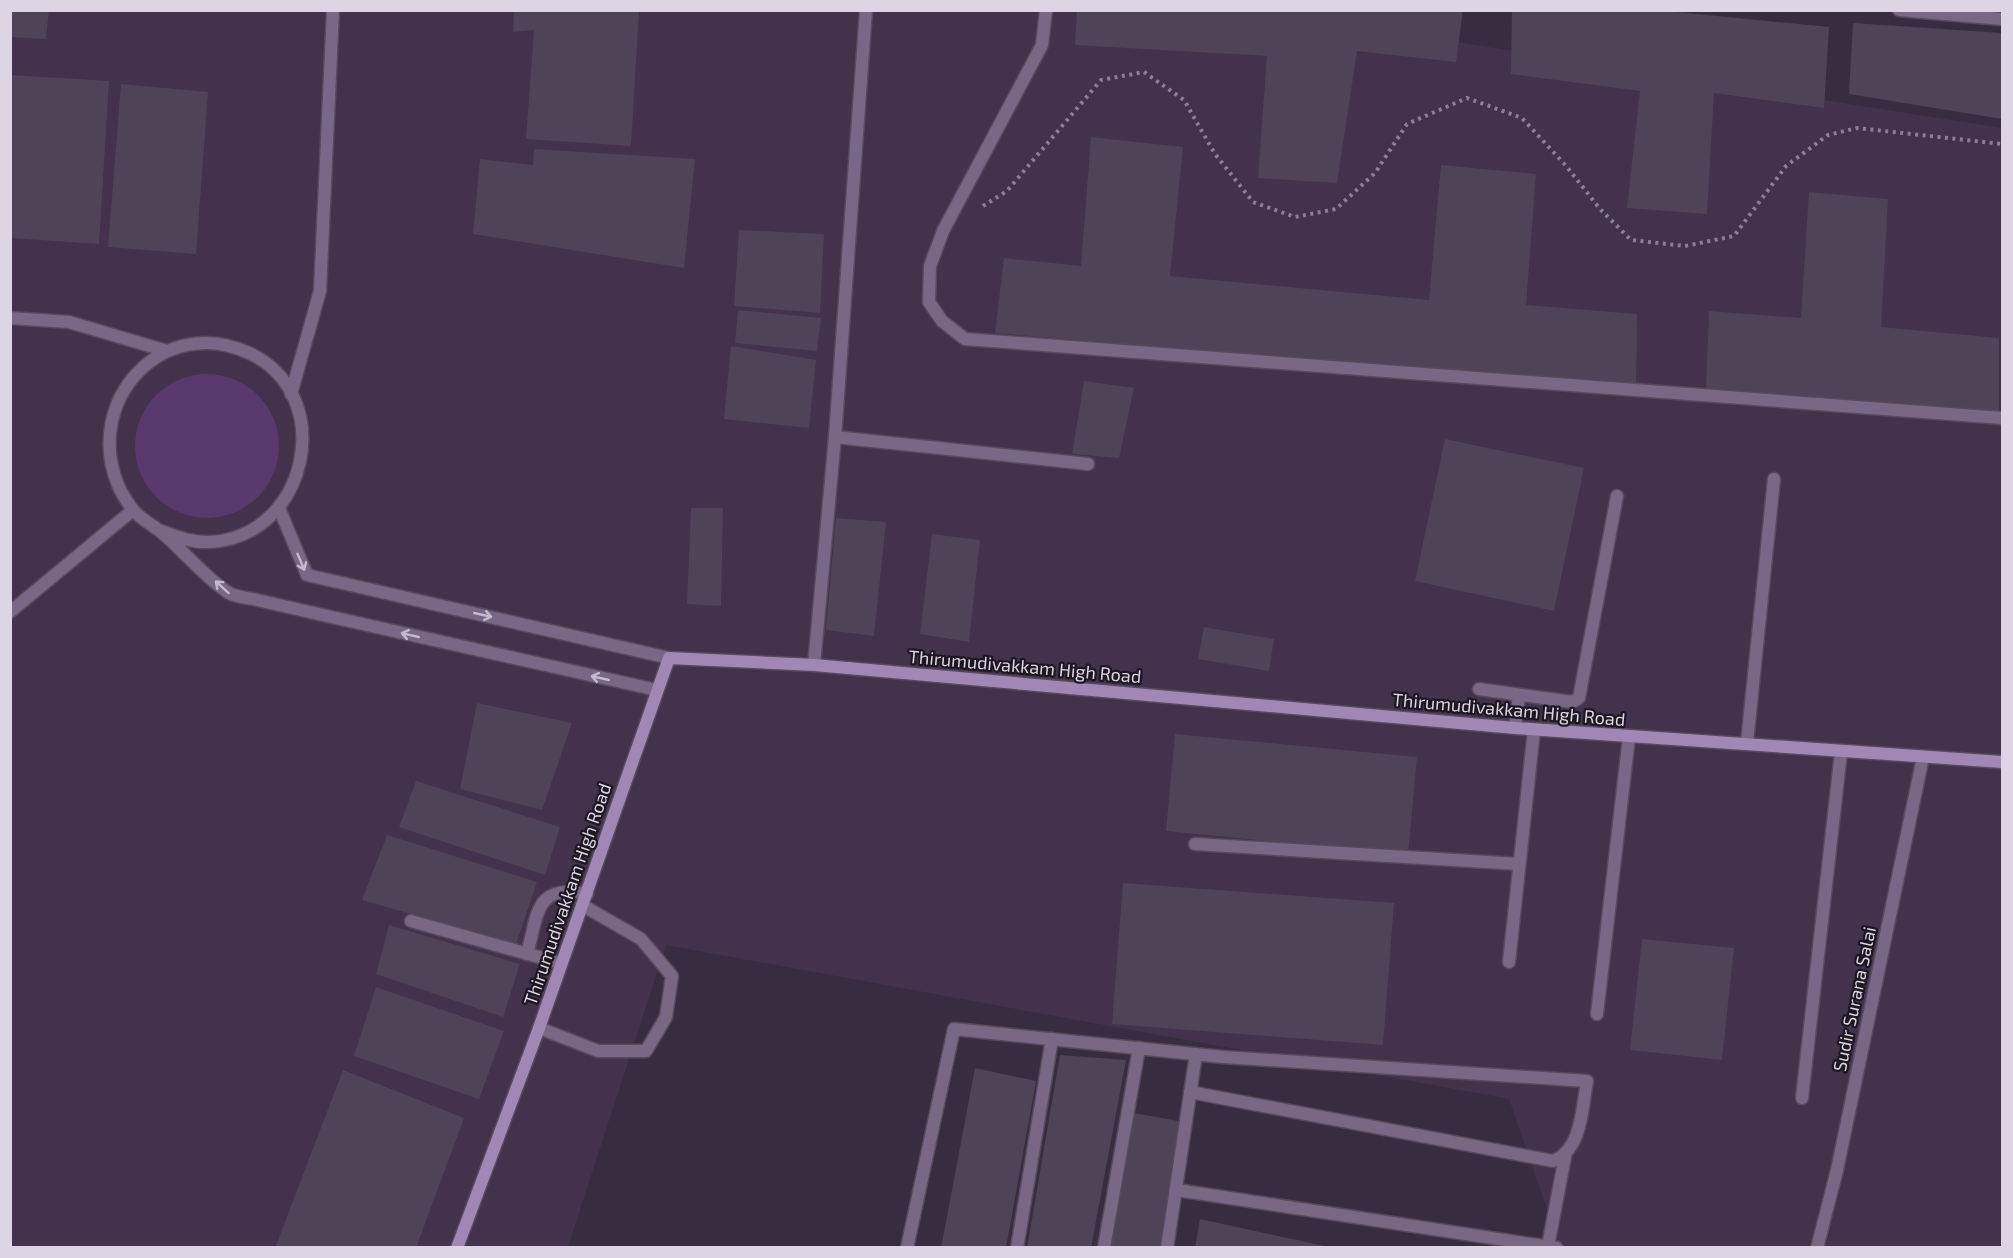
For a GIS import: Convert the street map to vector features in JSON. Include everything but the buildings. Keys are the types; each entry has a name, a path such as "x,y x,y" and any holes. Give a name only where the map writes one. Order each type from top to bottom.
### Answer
{"main road":[{"name":"Thirumudivakkam High Road","path":"456,1248 539,1028 669,658 814,665 1534,730 2002,762"}],"street":[{"path":"291,394 320,291 333,10"},
{"path":"814,665 835,437 866,10"},
{"path":"1046,10 1042,45 943,231 930,267 929,302 942,321 965,339 2002,418"},
{"path":"1899,10 2002,19"},
{"path":"10,318 69,322 167,351"},
{"path":"159,530 184,539 210,542 227,539 259,526 279,508 292,488 302,457 303,441 300,417 291,394 274,371 251,354 223,345 204,344 167,351 144,365 127,384 114,408 108,435 110,462 119,487 133,510 159,530 230,594 657,690"},
{"path":"835,437 1088,464"},
{"path":"1747,743 1774,479"},
{"path":"1479,689 1572,702 1579,698 1617,496"},
{"path":"279,508 307,575 669,658"},
{"path":"10,612 133,510"},
{"path":"1515,728 1519,695"},
{"path":"1509,962 1534,730"},
{"path":"1597,1014 1629,736"},
{"path":"1802,1098 1841,752"},
{"name":"Sudir Surana Salai","path":"1817,1248 1838,1170 1923,757"},
{"path":"1195,844 1520,864"},
{"path":"526,954 541,904 549,896 567,889 641,939 672,976 666,1017 646,1051 598,1051 539,1028"},
{"path":"411,921 560,963"},
{"path":"907,1248 954,1029 1196,1054 1587,1081 1576,1139 1565,1157 1553,1247 1177,1190"},
{"path":"1017,1248 1052,1039"},
{"path":"1104,1248 1139,1048"},
{"path":"1167,1248 1196,1054"},
{"path":"1190,1092 1553,1161 1565,1157"}],"path":[{"path":"980,208 1008,191 1101,80 1144,72 1184,100 1215,154 1253,202 1295,217 1336,209 1375,173 1407,124 1467,98 1522,118 1567,167 1600,209 1631,240 1685,246 1734,236 1786,166 1828,135 1857,128 2002,144"}],"shaded area":[{"path":"10,11 1260,11 2002,128 2002,1247 1560,1247 1509,1099 666,945 568,1247 11,1247"},
{"path":"207,374 234,380 258,395 273,419 279,446 273,473 258,497 234,512 207,518 180,512 156,497 141,473 135,446 141,419 156,395 180,380"}]}
